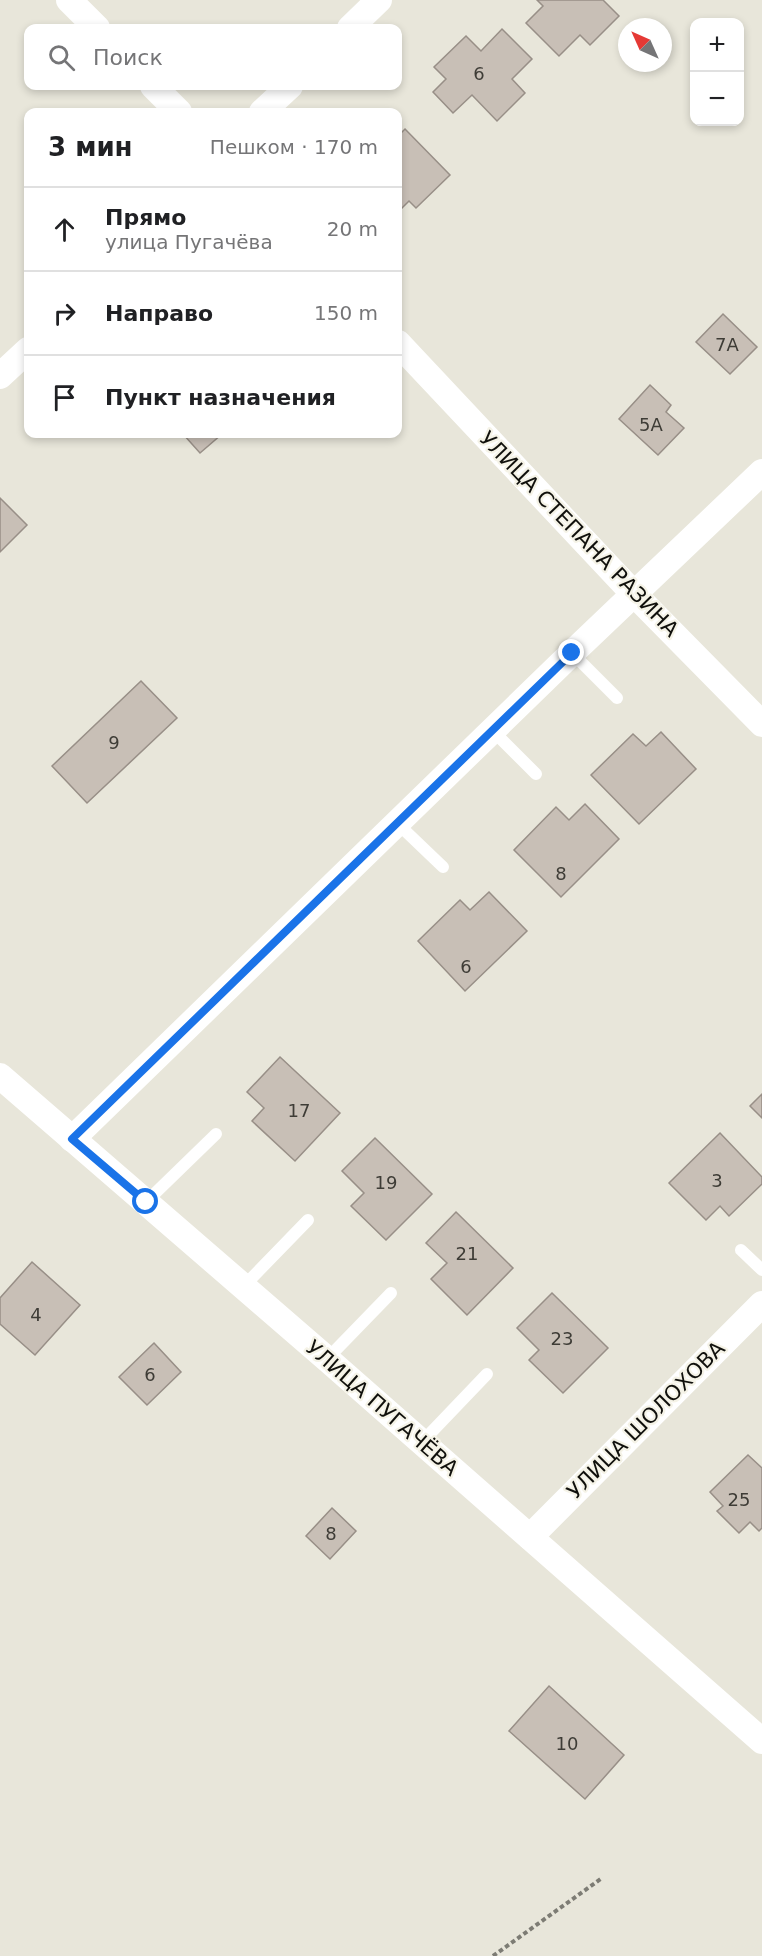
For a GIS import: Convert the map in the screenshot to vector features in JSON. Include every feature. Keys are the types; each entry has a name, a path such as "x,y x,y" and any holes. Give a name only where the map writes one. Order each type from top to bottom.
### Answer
{"street":[{"path":"69,0 93,24"},
{"path":"354,24 380,0"},
{"path":"157,90 175,108"},
{"path":"266,108 286,90"},
{"name":"УЛИЦА СТЕПАНА РАЗИНА","path":"402,347 634,594 762,724"},
{"path":"0,376 24,354"},
{"path":"72,1139 492,730 762,472"},
{"name":"УЛИЦА ПУГАЧЁВА","path":"0,1076 762,1741"},
{"name":"УЛИЦА ШОЛОХОВА","path":"530,1537 762,1304"}],"lane":[{"path":"572,653 617,698"},
{"path":"492,730 536,774"},
{"path":"397,823 443,867"},
{"path":"146,1202 216,1134"},
{"path":"243,1287 309,1220"},
{"path":"741,1250 762,1270"},
{"path":"327,1359 391,1293"},
{"path":"421,1443 487,1374"}],"path":[{"path":"493,1956 602,1878"}],"building":[{"path":"537,0 603,0 619,16 590,45 580,35 559,56 526,23 543,6"},
{"path":"502,29 532,59 512,79 525,93 497,121 472,95 453,113 433,92 446,79 434,67 466,36 481,51"},
{"path":"405,129 450,175 416,208 409,201 402,208 402,132"},
{"path":"723,314 757,347 730,374 696,342"},
{"path":"650,385 671,405 666,412 684,428 658,455 619,419"},
{"path":"187,438 217,438 200,453"},
{"path":"0,498 27,525 0,552"},
{"path":"141,681 177,718 87,803 52,766"},
{"path":"661,732 696,769 639,824 591,775 633,734 646,746"},
{"path":"585,804 619,839 561,897 514,850 556,807 569,820"},
{"path":"489,892 527,931 465,991 418,941 460,900 470,910"},
{"path":"280,1057 340,1113 295,1161 252,1121 264,1108 247,1092"},
{"path":"762,1094 762,1118 750,1106"},
{"path":"720,1133 762,1177 762,1184 729,1216 720,1206 706,1220 669,1183"},
{"path":"375,1138 432,1194 386,1240 351,1206 364,1193 342,1171"},
{"path":"456,1212 513,1268 467,1315 431,1279 447,1263 426,1243"},
{"path":"32,1262 80,1305 35,1355 0,1324 0,1298"},
{"path":"552,1293 608,1348 563,1393 529,1360 539,1350 517,1328"},
{"path":"154,1343 181,1372 147,1405 119,1377"},
{"path":"748,1455 762,1468 762,1528 759,1531 750,1522 739,1533 717,1511 723,1506 710,1492"},
{"path":"332,1508 356,1531 330,1559 306,1536"},
{"path":"549,1686 624,1755 585,1799 509,1731"}],"route":[{"path":"146,1202 72,1139 572,653"}]}
